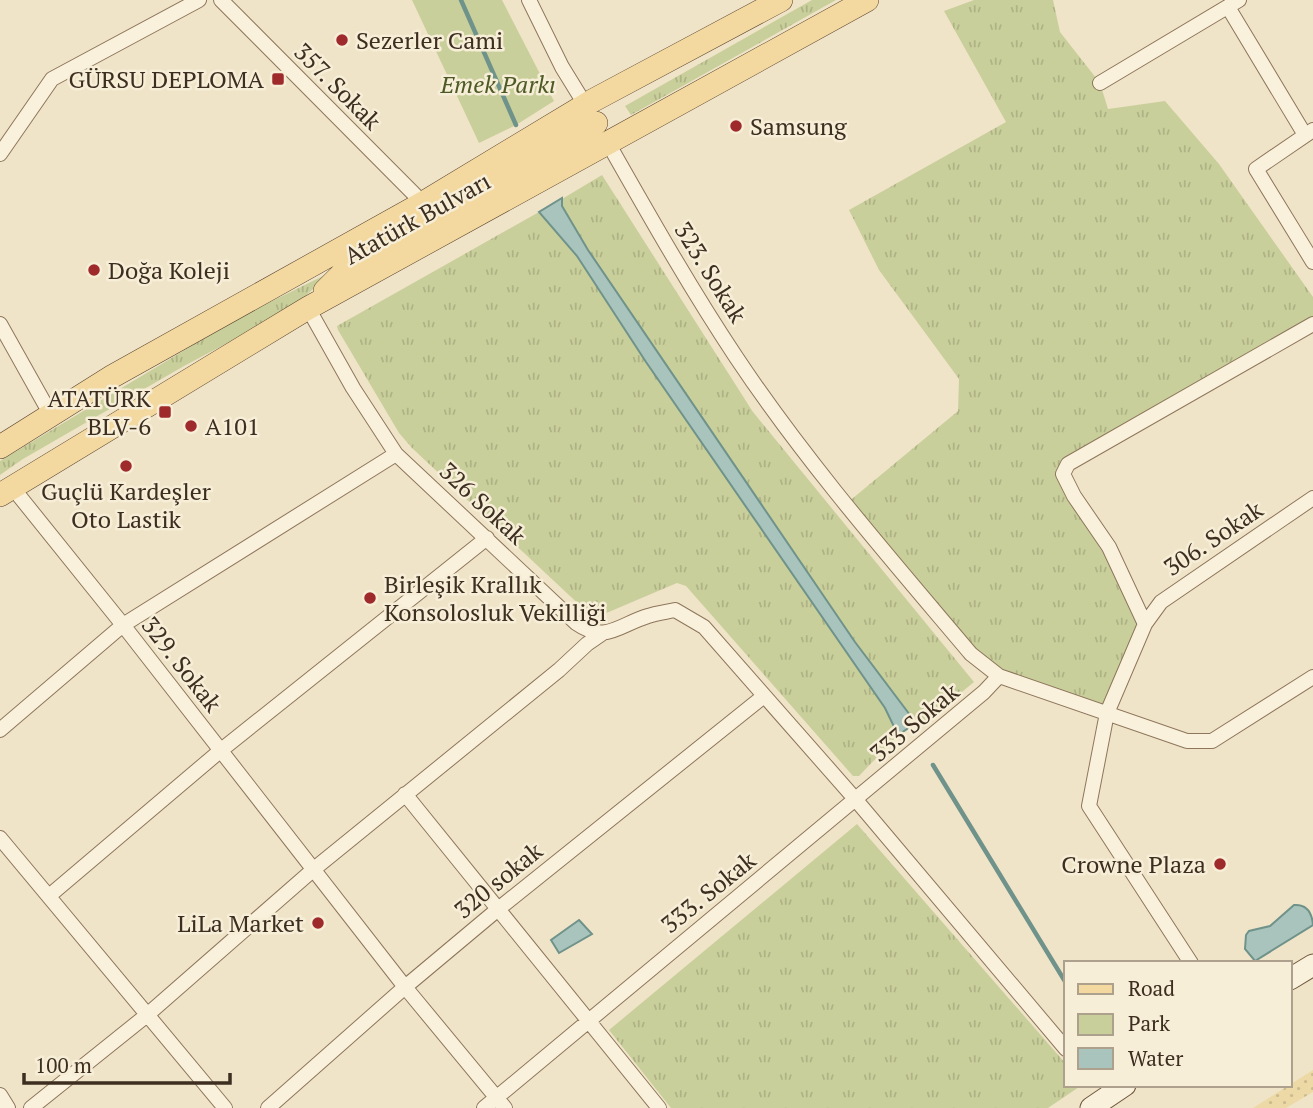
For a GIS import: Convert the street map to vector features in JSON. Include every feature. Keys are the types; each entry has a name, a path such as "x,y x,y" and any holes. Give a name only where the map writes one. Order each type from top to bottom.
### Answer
{"main road":[{"name":"Atatürk Bulvarı","path":"0,447 113,376 591,110 781,0"},
{"name":"Atatürk Bulvarı","path":"6,491 308,308 867,0"},
{"path":"308,308 351,265 591,110 611,141"},
{"path":"1292,978 1313,965"},
{"path":"1098,1097 1120,1087"}],"street":[{"path":"0,154 52,79 200,0"},
{"name":"357. Sokak","path":"221,0 423,203"},
{"path":"529,0 549,40 591,110"},
{"path":"1100,83 1233,3 1309,132 1256,169 1313,262"},
{"name":"323. Sokak","path":"611,141 646,211 736,358 783,423 971,654 999,676 1187,741 1212,741 1313,677"},
{"name":"326 Sokak","path":"308,308 353,388 396,454 576,623 588,632 603,633"},
{"path":"0,324 51,415"},
{"path":"1145,624 1109,547 1074,496 1063,474 1068,464 1313,324"},
{"path":"0,730 123,625 396,454"},
{"name":"329. Sokak","path":"6,491 123,625 405,987 500,1102"},
{"name":"306. Sokak","path":"1190,961 1089,806 1107,713 1145,624 1161,602 1313,498"},
{"path":"49,896 220,751 487,538"},
{"path":"31,1108 147,1015 314,869 559,670 587,644 603,633 647,616 675,610 704,627 856,800 1064,1047"},
{"name":"333 Sokak","path":"856,800 984,692 999,676"},
{"name":"320 sokak","path":"268,1108 497,910 764,696"},
{"path":"405,794 659,1108"},
{"name":"333. Sokak","path":"588,1020 856,800"},
{"path":"0,838 225,1108"},
{"path":"484,1108 500,1102 588,1020"},
{"path":"0,1095 8,1108"}],"green space":[{"name":"Emek Parkı","path":"412,0 502,0 554,101 516,125 479,143"},
{"path":"812,0 836,0 631,115 625,106"},
{"path":"974,0 1053,0 1060,32 1100,83 1108,109 1165,101 1219,164 1313,297 1313,324 1063,474 1145,624 1107,713 999,676 847,503 958,411 959,379 879,270 849,210 1006,122 944,11"},
{"path":"602,175 753,412 974,682 928,720 916,723 855,642 588,250 562,206 562,199"},
{"path":"539,212 577,256 646,362 885,708 898,735 859,776 853,776 686,586 677,583 597,617 586,611 412,448 399,433 338,330 337,326"},
{"path":"333,271 291,309 184,366 0,475 0,461 238,318"},
{"path":"857,824 1064,1062 1064,1087 1079,1087 1048,1108 671,1108 609,1030"}],"sand":[{"path":"1313,1070 1313,1092 1286,1108 1253,1108 1286,1087 1292,1087 1292,1083"}],"water":[{"path":"562,198 562,206 588,250 855,642 916,723 898,735 885,708 646,362 577,256 539,212"},
{"path":"1294,905 1308,910 1313,925 1255,961 1245,949 1246,935 1249,931 1270,926"},
{"path":"579,920 592,934 559,953 551,940"}],"waterway":[{"path":"461,0 516,125"},
{"path":"933,765 1064,980"}],"place":[{"name":"Sezerler Cami","path":"342,40"},
{"name":"GÜRSU DEPLOMA","path":"278,79"},
{"name":"Samsung","path":"736,126"},
{"name":"Doğa Koleji","path":"94,270"},
{"name":"ATATÜRK BLV-6","path":"165,412"},
{"name":"A101","path":"191,426"},
{"name":"Guçlü Kardeşler Oto Lastik","path":"126,466"},
{"name":"Birleşik Krallık Konsolosluk Vekilliği","path":"370,598"},
{"name":"Crowne Plaza","path":"1220,864"},
{"name":"LiLa Market","path":"318,923"}]}
